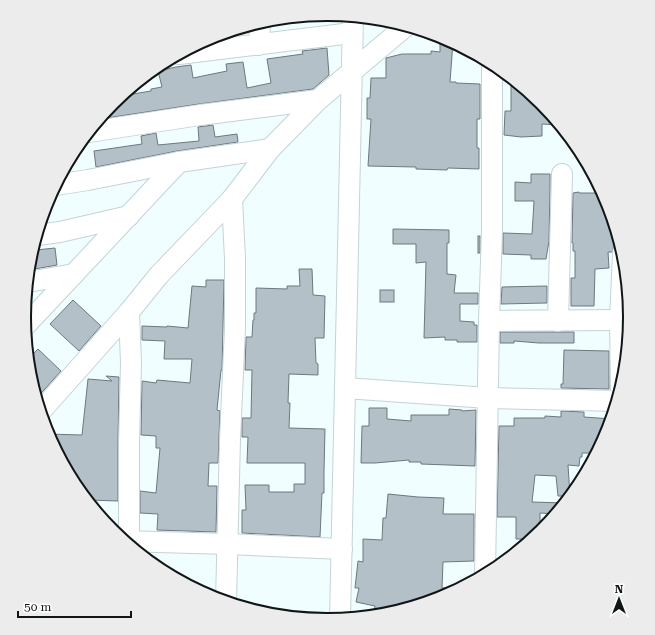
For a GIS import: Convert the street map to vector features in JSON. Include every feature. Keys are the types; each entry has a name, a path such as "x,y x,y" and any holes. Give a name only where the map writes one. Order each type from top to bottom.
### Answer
{"street":[{"path":"196,52 259,45 352,25 340,613"},
{"path":"259,45 260,29"},
{"path":"45,406 160,275 232,199 270,148 318,100 401,30"},
{"path":"485,568 492,230 492,71"},
{"path":"97,131 200,115 318,100"},
{"path":"63,184 180,162 270,148"},
{"path":"31,320 180,162"},
{"path":"558,321 562,174"},
{"path":"226,596 230,439 235,328 235,259 232,199"},
{"path":"43,234 60,232 129,216"},
{"path":"34,281 74,274"},
{"path":"621,359 622,285"},
{"path":"127,535 131,363 129,312"},
{"path":"489,321 620,320"},
{"path":"345,388 488,398 612,401"},
{"path":"134,542 228,544 342,549"}],"building":[{"path":"440,44 452,49 450,82 480,84 480,119 477,119 479,169 448,168 447,170 416,169 416,167 368,166 371,119 367,119 367,98 370,98 371,78 386,78 386,58 402,54 431,54 431,51 440,52"},
{"path":"327,48 329,75 313,89 109,118 133,94 151,91 151,89 162,87 159,74 166,69 191,65 193,78 227,71 226,64 243,62 247,88 271,83 267,59 303,54 302,51"},
{"path":"511,85 537,108 552,125 542,124 542,136 521,137 504,135 505,111 511,111"},
{"path":"213,125 215,137 237,134 238,142 177,151 96,167 94,151 142,144 141,136 156,133 158,145 199,141 198,127"},
{"path":"531,174 550,174 549,241 546,259 531,259 531,255 503,254 503,233 532,234 534,201 515,201 515,182 531,183"},
{"path":"573,193 596,193 608,222 615,246 612,252 608,252 609,268 595,269 594,306 571,306 571,278 575,278 575,251 573,251 572,243"},
{"path":"393,229 449,230 449,243 447,243 447,274 456,275 454,293 478,293 478,304 460,304 460,321 474,322 474,325 477,325 477,342 457,342 457,340 445,340 445,337 424,338 426,262 416,263 416,244 393,244"},
{"path":"478,236 480,236 480,253 478,253"},
{"path":"55,248 57,265 36,269 39,250"},
{"path":"299,269 312,269 313,295 325,296 324,338 315,338 318,375 289,374 288,403 290,403 289,428 325,429 324,493 322,493 320,537 242,533 242,510 246,510 245,485 269,485 269,492 294,492 294,484 305,484 305,463 247,463 248,437 242,437 242,418 251,418 252,370 245,370 246,337 252,337 254,313 256,313 256,288 287,289 287,286 300,286"},
{"path":"206,280 224,280 222,370 217,410 220,411 218,463 209,463 208,486 217,486 216,532 157,530 158,514 140,513 140,491 156,493 160,448 156,448 156,436 141,435 142,381 156,383 157,380 190,383 192,359 164,359 165,341 142,340 142,326 188,328 192,286 206,287"},
{"path":"547,286 547,303 501,304 502,287"},
{"path":"380,290 394,290 394,302 380,302"},
{"path":"73,300 101,326 79,351 50,324"},
{"path":"500,332 574,332 574,343 514,341 514,343 500,343"},
{"path":"38,349 61,371 41,394 37,375 34,353"},
{"path":"564,350 609,351 609,389 561,388 561,384 563,384"},
{"path":"106,376 119,377 118,501 94,500 71,466 55,434 82,435 88,379 112,381"},
{"path":"369,408 387,408 387,419 411,421 411,415 449,415 449,409 462,411 476,410 475,466 421,464 421,462 409,462 409,460 361,463 362,426 369,426"},
{"path":"561,411 584,412 584,417 606,419 591,453 582,453 579,466 568,465 570,489 564,496 558,496 556,476 535,475 532,502 559,503 549,514 540,513 540,524 524,539 516,539 516,517 497,517 499,426 514,426 514,418 545,418 545,416 561,417"},
{"path":"388,494 444,498 443,514 474,514 474,561 443,562 442,588 448,588 423,598 404,604 374,610 375,606 356,602 359,588 355,588 358,561 363,562 363,539 382,540 383,518 386,518"}]}
